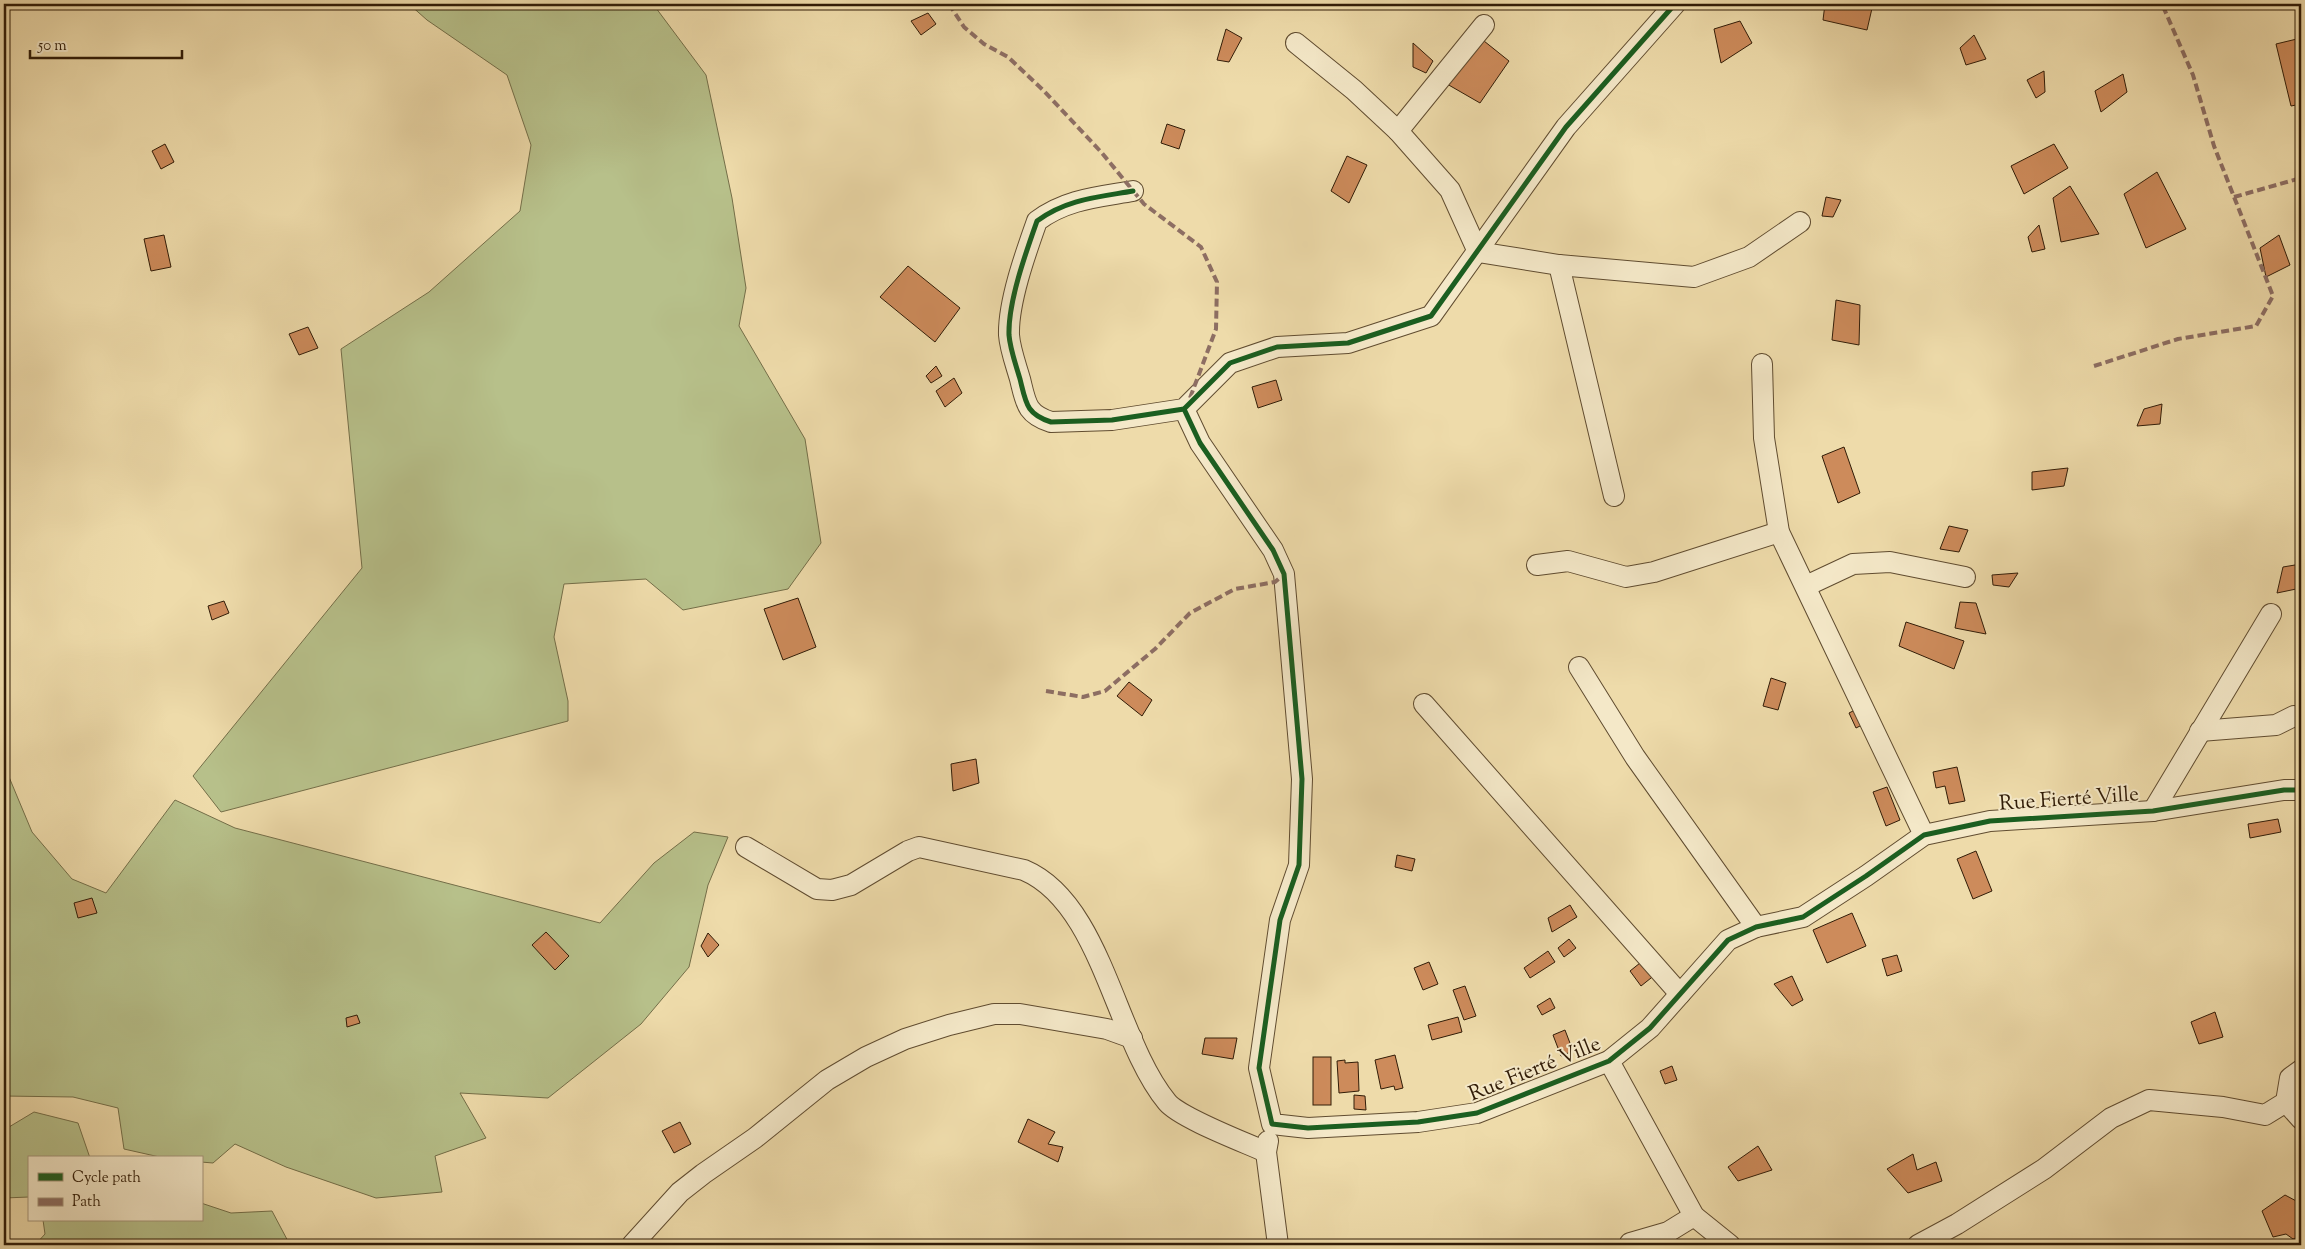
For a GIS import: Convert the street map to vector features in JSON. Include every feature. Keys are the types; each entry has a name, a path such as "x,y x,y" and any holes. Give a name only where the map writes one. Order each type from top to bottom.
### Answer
{"street":[{"path":"1133,191 1066,204 1050,211 1037,220 1010,316 1009,337 1026,404 1033,414 1051,422 1112,420 1184,409 1230,363 1277,347 1348,343 1431,316 1566,127 1675,4"},
{"path":"1398,131 1484,24"},
{"path":"1296,43 1354,90 1398,131 1450,190 1478,252"},
{"path":"1478,252 1559,265 1694,277 1749,257 1800,222"},
{"path":"1559,265 1614,496"},
{"path":"1762,364 1764,438 1779,532 1924,835"},
{"path":"1184,409 1200,443 1272,550 1284,574 1302,779 1299,865 1280,920 1259,1068 1272,1124 1266,1152 1278,1245"},
{"path":"1537,565 1568,560 1626,577 1654,572 1779,532"},
{"path":"1806,586 1853,564 1890,562 1965,577"},
{"path":"2153,810 2271,614"},
{"path":"1579,666 1635,757 1756,927"},
{"path":"1424,704 1680,994"},
{"path":"2200,731 2276,725 2294,716"},
{"name":"Rue Fierté Ville","path":"1272,1124 1318,1128 1418,1122 1477,1113 1609,1061 1650,1028 1728,940 1756,927 1803,917 1924,835 1990,821 2153,810 2284,790 2301,790"},
{"path":"746,847 818,889 832,890 851,885 908,851 919,847 1024,870 1040,877 1068,905 1087,934 1132,1038 1149,1073 1168,1103 1180,1113 1266,1152"},
{"path":"632,1245 680,1192 754,1138 827,1080 866,1057 905,1039 949,1024 994,1014 1020,1014 1107,1030 1132,1038"},
{"path":"1609,1061 1694,1216 1730,1245"},
{"path":"1918,1245 1957,1224 2044,1169 2112,1118 2149,1100 2223,1108 2265,1115 2286,1102 2290,1078 2301,1070"},
{"path":"2286,1102 2301,1119"},
{"path":"1630,1243 1668,1232 1694,1216"}],"green space":[{"path":"409,4 653,4 706,75 732,198 746,288 739,326 805,439 821,543 788,589 683,610 646,579 564,584 554,637 568,701 568,721 221,812 193,776 362,568 341,349 429,292 520,211 531,145 507,75 427,20"},
{"path":"4,765 32,832 72,879 106,893 175,800 235,828 600,923 654,863 694,832 728,837 708,885 689,967 641,1024 548,1098 460,1093 486,1138 435,1156 442,1192 376,1198 286,1167 235,1144 213,1163 202,1162 202,1156 155,1156 124,1149 118,1108 73,1097 4,1096"},
{"path":"34,1112 78,1123 89,1156 28,1156 28,1197 4,1198 4,1130"},
{"path":"202,1203 231,1213 272,1211 290,1245 35,1245 45,1234 43,1222 202,1222"}],"building":[{"path":"1825,4 1873,4 1867,30 1823,20"},
{"path":"928,13 936,24 921,35 911,21"},
{"path":"1740,21 1752,43 1721,63 1714,29"},
{"path":"1226,29 1242,38 1229,62 1217,60"},
{"path":"1974,35 1986,59 1966,65 1960,48"},
{"path":"2301,38 2301,104 2291,106 2276,44"},
{"path":"1484,41 1509,61 1480,103 1447,84"},
{"path":"1413,43 1433,61 1426,73 1413,67"},
{"path":"2044,71 2045,92 2036,98 2027,80"},
{"path":"2123,74 2127,92 2101,112 2095,91"},
{"path":"1167,124 1185,130 1179,149 1161,143"},
{"path":"165,144 174,162 161,169 152,151"},
{"path":"2054,144 2068,168 2024,194 2011,166"},
{"path":"1347,156 1367,165 1349,203 1331,191"},
{"path":"2157,172 2186,229 2146,248 2124,194"},
{"path":"2070,186 2099,234 2061,242 2053,198"},
{"path":"1826,197 1841,200 1833,217 1822,216"},
{"path":"2039,225 2045,249 2032,252 2028,237"},
{"path":"164,235 171,267 151,271 144,239"},
{"path":"2279,235 2290,265 2266,277 2260,248"},
{"path":"908,266 960,308 935,342 880,297"},
{"path":"1836,300 1860,305 1859,345 1832,340"},
{"path":"308,327 318,348 299,355 289,334"},
{"path":"936,366 942,376 931,383 926,376"},
{"path":"954,378 962,393 945,407 936,391"},
{"path":"1276,380 1282,400 1258,408 1252,387"},
{"path":"2162,404 2160,424 2137,426 2144,409"},
{"path":"1844,447 1860,493 1838,503 1822,456"},
{"path":"2068,468 2064,486 2032,490 2032,472"},
{"path":"1949,526 1968,530 1959,552 1940,549"},
{"path":"2301,564 2301,588 2277,593 2283,567"},
{"path":"2018,573 2009,587 1993,585 1992,575"},
{"path":"798,598 816,647 783,660 764,609"},
{"path":"224,601 229,613 212,620 208,606"},
{"path":"1960,602 1976,603 1986,634 1955,628"},
{"path":"1906,622 1964,641 1954,669 1899,646"},
{"path":"1771,678 1786,683 1778,710 1763,706"},
{"path":"1129,682 1152,700 1142,716 1117,696"},
{"path":"1861,707 1868,722 1856,728 1849,713"},
{"path":"976,759 979,783 953,791 951,764"},
{"path":"1957,767 1965,801 1949,804 1945,786 1936,788 1933,772"},
{"path":"1887,787 1900,820 1886,826 1873,792"},
{"path":"2278,819 2281,832 2250,838 2248,824"},
{"path":"1976,851 1992,891 1973,899 1957,859"},
{"path":"1397,855 1415,859 1412,871 1395,867"},
{"path":"92,898 97,913 78,918 74,903"},
{"path":"1570,905 1577,917 1552,932 1548,918"},
{"path":"1852,913 1866,946 1827,963 1813,930"},
{"path":"546,932 569,956 555,970 532,945"},
{"path":"708,933 719,945 708,957 701,946"},
{"path":"1569,939 1576,948 1564,957 1558,948"},
{"path":"1548,951 1555,962 1530,978 1524,968"},
{"path":"1897,955 1902,971 1887,976 1882,959"},
{"path":"1645,959 1656,974 1641,986 1630,971"},
{"path":"1429,962 1438,984 1423,990 1414,968"},
{"path":"1792,976 1803,1000 1792,1006 1774,984"},
{"path":"1465,986 1476,1016 1464,1020 1453,990"},
{"path":"1550,998 1555,1008 1542,1015 1537,1006"},
{"path":"2215,1012 2223,1037 2199,1044 2191,1022"},
{"path":"357,1015 360,1023 347,1027 346,1018"},
{"path":"1458,1017 1462,1032 1432,1040 1428,1025"},
{"path":"1565,1030 1573,1051 1561,1056 1553,1035"},
{"path":"1205,1038 1237,1038 1233,1059 1202,1054"},
{"path":"1395,1055 1403,1088 1395,1090 1394,1086 1381,1089 1375,1060"},
{"path":"1313,1057 1331,1057 1331,1105 1313,1105"},
{"path":"1345,1060 1345,1063 1358,1062 1359,1091 1339,1093 1337,1061"},
{"path":"1672,1066 1677,1080 1665,1084 1660,1071"},
{"path":"1354,1095 1365,1096 1366,1110 1354,1109"},
{"path":"1028,1119 1055,1132 1048,1144 1063,1147 1058,1162 1018,1142"},
{"path":"680,1122 691,1144 674,1153 662,1131"},
{"path":"1758,1146 1772,1170 1738,1181 1728,1167"},
{"path":"1913,1154 1917,1170 1936,1162 1942,1181 1908,1193 1887,1169"},
{"path":"2285,1195 2300,1203 2301,1208 2301,1236 2293,1239 2286,1234 2273,1237 2262,1211"}],"marked path":[{"path":"949,4 964,27 984,44 1008,57 1044,91 1102,153 1144,204 1201,247 1217,282 1216,329 1190,398"},
{"path":"2094,366 2178,339 2256,326 2273,296 2214,146 2193,75 2162,4"},
{"path":"2234,197 2301,178"},
{"path":"1046,691 1083,697 1105,691 1155,649 1190,613 1235,589 1275,582 1284,574"}],"cycle path":[{"path":"1133,191 1071,203 1037,221 1023,262 1011,308 1009,335 1013,357 1028,406 1036,415 1051,422 1112,420 1184,409 1230,363 1277,347 1348,343 1431,316 1566,127 1675,4"},
{"path":"1184,409 1200,443 1273,550 1284,574 1302,779 1299,865 1280,920 1259,1068 1272,1124 1308,1128 1418,1122 1477,1113 1609,1061 1650,1028 1728,940 1756,927 1803,917 1924,835 1990,821 2153,811 2284,790 2301,790"}]}
